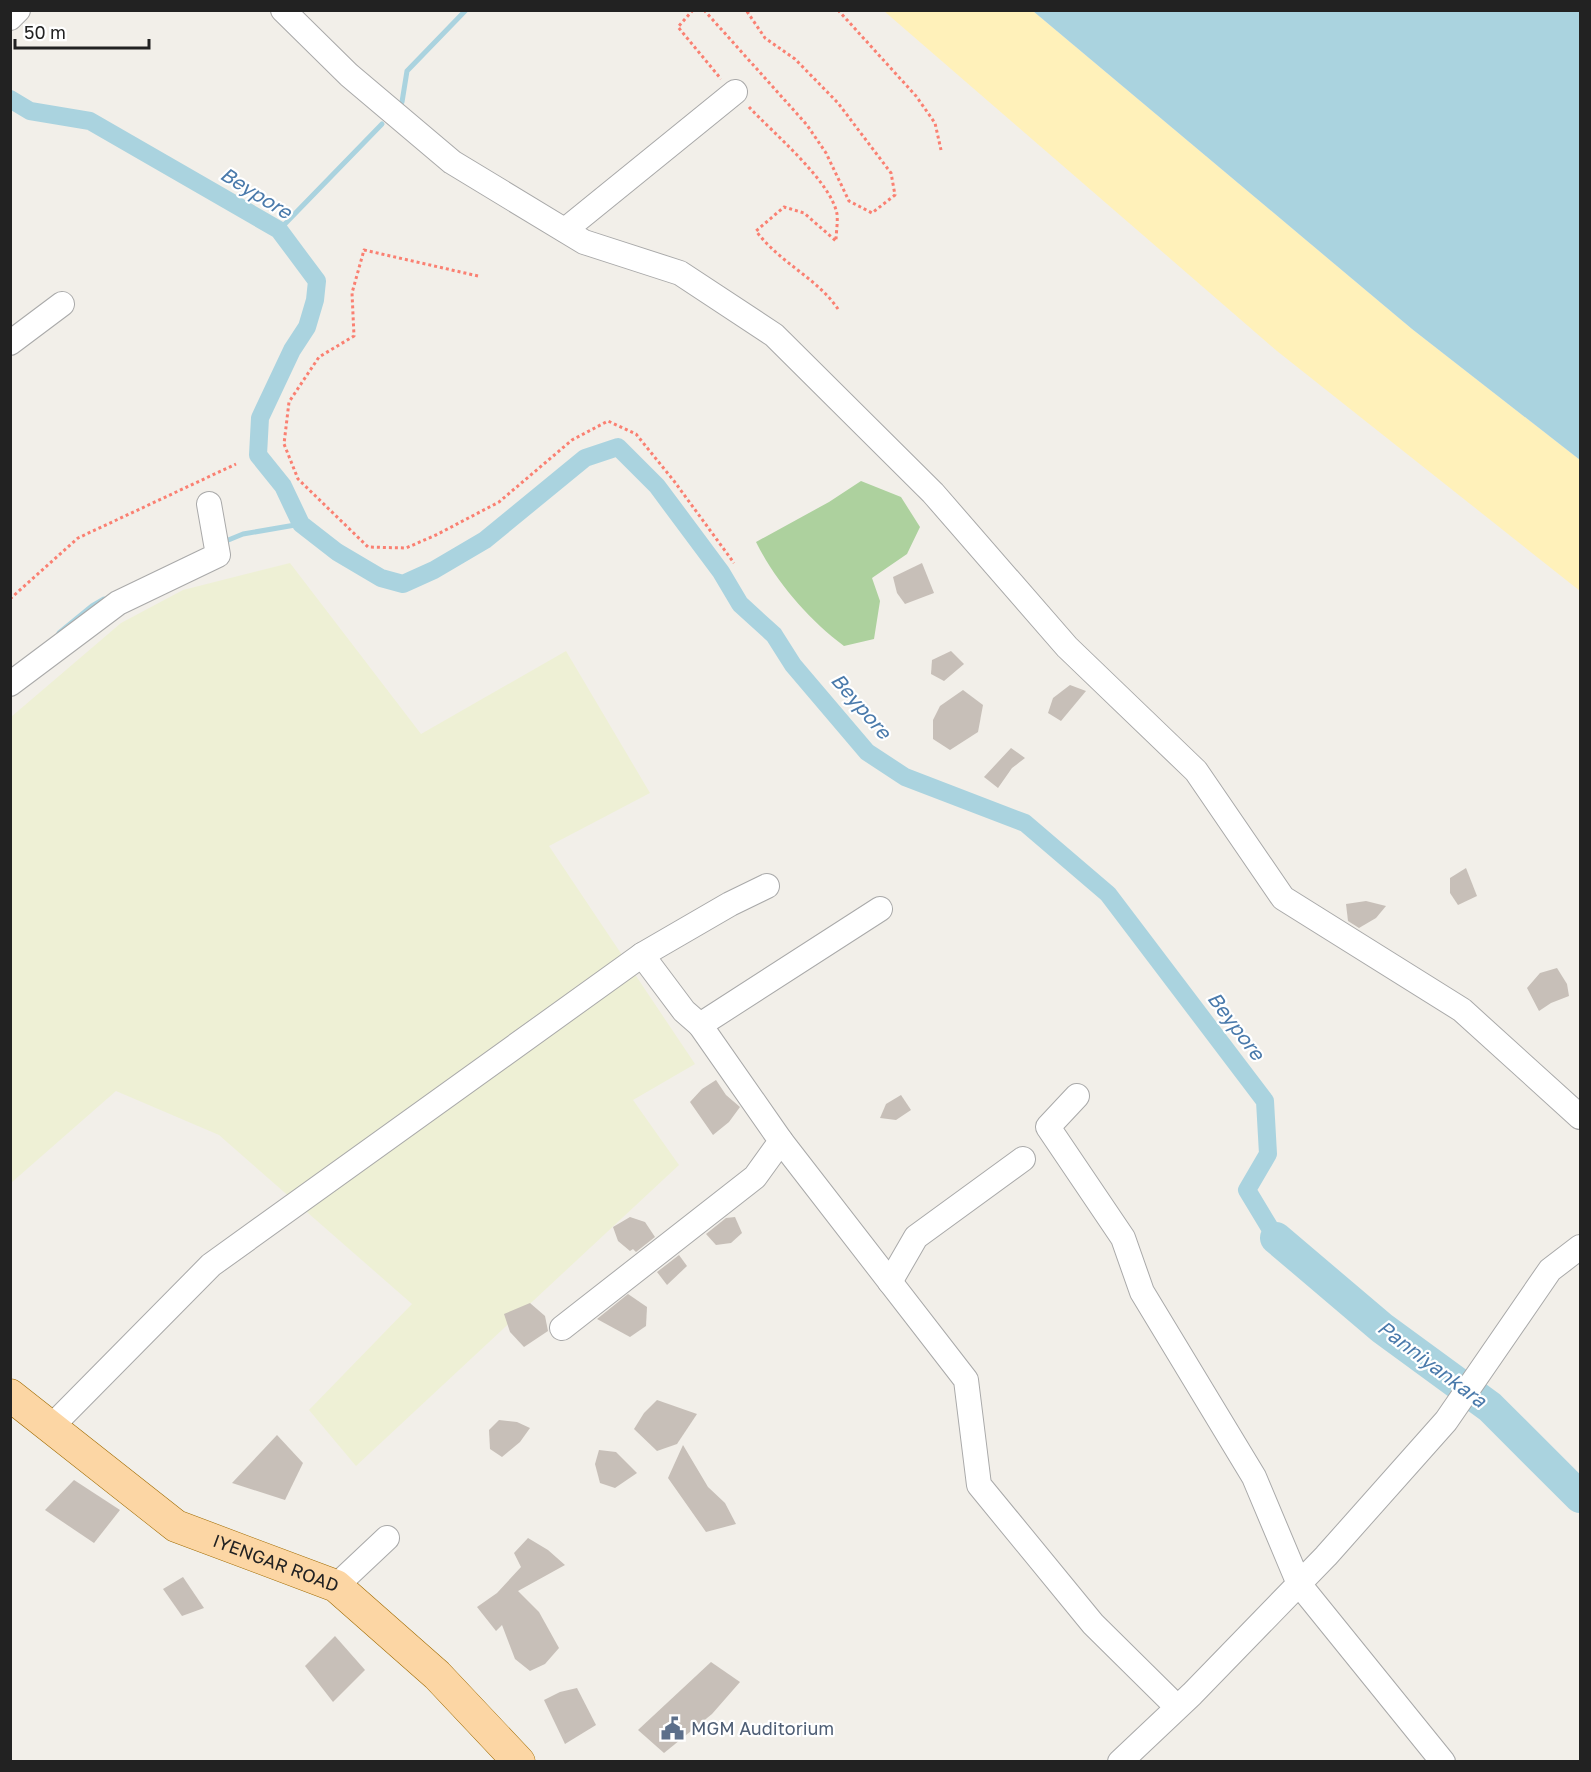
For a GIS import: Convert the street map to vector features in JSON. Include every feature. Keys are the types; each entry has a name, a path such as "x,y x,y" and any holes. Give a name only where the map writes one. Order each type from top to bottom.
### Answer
{"main road":[{"name":"IYENGAR ROAD","path":"10,1395 176,1526 336,1586 437,1675 519,1761"}],"street":[{"path":"10,18 18,10"},
{"path":"284,10 349,75 452,162 584,242 680,273 774,335 933,493 1066,647 1196,771 1283,898 1461,1010 1581,1117"},
{"path":"565,230 735,92"},
{"path":"10,343 62,304"},
{"path":"10,684 118,603 218,555 209,504"},
{"path":"51,1427 211,1265 642,955 730,904 767,886"},
{"path":"700,1025 880,909"},
{"path":"642,955 684,1011 700,1025 781,1141 966,1380 979,1485 1093,1624 1178,1707"},
{"path":"1077,1096 1047,1127 1123,1238 1142,1292 1254,1478 1299,1584 1443,1761"},
{"path":"562,1328 755,1176 781,1141"},
{"path":"890,1282 916,1237 1023,1159"},
{"path":"1120,1761 1178,1707 1299,1584 1446,1421 1550,1270 1581,1247"},
{"path":"336,1586 387,1538"}],"path":[{"path":"693,10 678,27 717,76 806,164 828,195 837,213 836,242 804,213 784,207 756,231 770,249 829,296 838,309"},
{"path":"704,10 807,125 826,153 849,201 872,213 895,195 891,173 838,103 795,59 765,38 746,10"},
{"path":"838,10 916,96 935,123 941,150"},
{"path":"478,276 364,250 352,293 354,336 319,357 289,402 284,444 298,479 368,547 406,548 499,502 572,440 608,421 636,434 674,481 734,563"},
{"path":"10,599 78,538 236,464"}],"green space":[{"path":"861,481 901,497 920,527 907,554 872,578 880,601 874,639 844,646 794,599 773,571 756,542 829,502"},
{"path":"290,563 421,734 566,651 650,793 549,846 695,1064 633,1100 679,1165 356,1466 309,1410 412,1304 219,1135 116,1091 11,1183 11,717 121,623 183,590"}],"sand":[{"path":"884,11 1033,11 1412,329 1580,460 1580,591 1277,351"}],"water":[{"path":"1033,11 1580,11 1580,460 1412,329"}],"building":[{"path":"922,563 934,593 905,604 897,593 893,577"},
{"path":"951,651 964,664 944,681 931,674 932,660"},
{"path":"1070,685 1086,691 1061,721 1048,713 1053,698"},
{"path":"963,690 983,705 978,732 950,750 933,739 933,720 940,706"},
{"path":"1011,748 1025,758 1012,768 998,788 984,777"},
{"path":"1466,868 1477,896 1458,905 1450,893 1450,878"},
{"path":"1366,901 1386,906 1376,918 1359,928 1348,921 1346,904"},
{"path":"1557,968 1567,984 1569,996 1539,1011 1527,988 1540,973"},
{"path":"716,1080 726,1095 740,1107 729,1122 713,1135 690,1102 702,1089"},
{"path":"901,1095 911,1110 896,1120 880,1118 886,1104"},
{"path":"630,1217 645,1222 655,1237 636,1252 633,1249 630,1251 618,1241 613,1227"},
{"path":"735,1217 742,1233 731,1243 716,1245 706,1234 726,1218"},
{"path":"679,1255 687,1266 667,1285 657,1272"},
{"path":"628,1294 647,1307 646,1326 630,1337 597,1319"},
{"path":"530,1303 545,1316 548,1331 524,1347 510,1332 504,1314"},
{"path":"657,1400 697,1414 677,1444 657,1451 634,1429 644,1413"},
{"path":"499,1420 517,1422 530,1428 520,1442 502,1457 490,1449 489,1430"},
{"path":"277,1435 303,1463 285,1500 232,1483"},
{"path":"683,1445 708,1487 725,1503 736,1524 706,1532 668,1478"},
{"path":"599,1450 616,1452 637,1473 615,1488 600,1483 595,1464"},
{"path":"74,1480 120,1510 94,1543 45,1510"},
{"path":"528,1538 548,1550 565,1565 518,1591 539,1612 559,1648 545,1664 530,1671 515,1659 502,1625 496,1631 477,1607 497,1593 521,1567 514,1553"},
{"path":"183,1577 204,1608 182,1616 163,1589"},
{"path":"335,1636 365,1670 333,1702 305,1666"},
{"path":"711,1662 740,1682 712,1714 664,1753 638,1730"},
{"path":"577,1688 596,1725 565,1744 544,1700 560,1692"}],"waterway":[{"path":"402,102 407,71 466,10"},
{"name":"Beypore","path":"10,99 30,111 90,121 279,230 317,281 315,300 307,327 292,350 260,418 258,455 283,486 301,524 337,552 381,578 403,584 434,570 485,540 585,458 618,447 657,486 721,572 740,604 774,635 793,665 867,752 905,777 1025,823 1108,894 1265,1101 1268,1154 1247,1190 1276,1238"},
{"path":"279,230 382,124"},
{"name":"Beypore","path":"221,543 243,534 301,524"},
{"name":"Beypore","path":"59,633 104,599"},
{"name":"Panniyankara","path":"1276,1238 1382,1328 1490,1407 1580,1497"}],"place":[{"name":"MGM Auditorium","path":"673,1729"}]}
